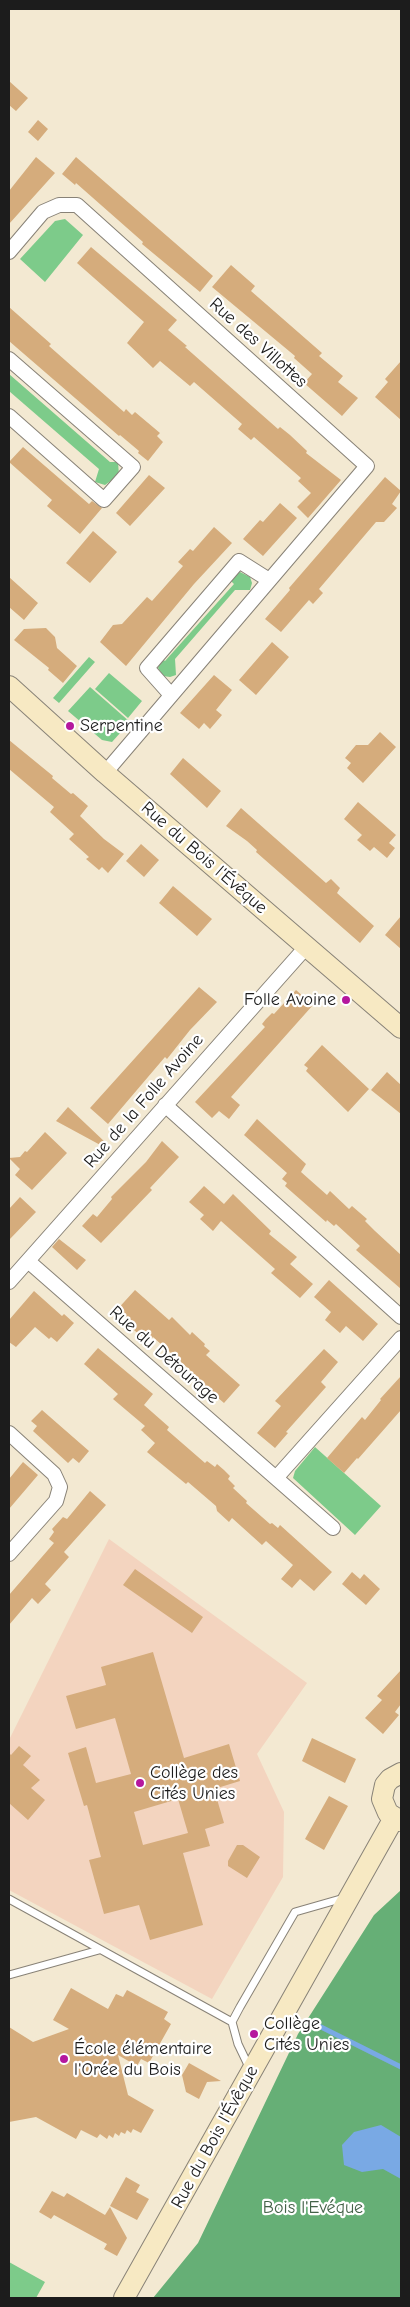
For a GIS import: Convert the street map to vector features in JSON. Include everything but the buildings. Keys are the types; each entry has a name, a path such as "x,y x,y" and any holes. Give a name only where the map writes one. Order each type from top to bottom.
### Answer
{"street":[{"name":"Rue des Villottes","path":"9,252 43,212 60,204 77,205 367,466 105,773"},
{"path":"9,359 133,467 104,500 9,416"},
{"path":"171,695 147,668 239,561 268,580"},
{"name":"Rue du Bois l'Évêque","path":"9,686 105,773 401,1028"},
{"name":"Rue de la Folle Avoine","path":"9,1282 307,946"},
{"path":"165,1106 401,1317"},
{"name":"Rue du Détourage","path":"28,1261 333,1528"},
{"path":"276,1478 401,1338"},
{"path":"9,1433 54,1474 60,1486 56,1501 9,1554"},
{"name":"Rue du Bois l'Évêque","path":"124,2298 251,2072 398,1819 384,1807 382,1792 390,1779 401,1773"}],"lane":[{"path":"251,2072 238,2044 232,2022 295,1912 352,1896"},
{"path":"9,1899 232,2022"},
{"path":"9,1975 99,1950"}],"shaded area":[{"name":"Collège des Cités Unies","path":"109,1539 307,1683 257,1754 284,1812 283,1877 212,1999 9,1890 9,1740"}],"green space":[{"path":"65,219 83,235 45,282 20,259 55,221"},
{"path":"9,374 110,462 118,462 119,475 105,485 95,482 99,469 9,391"},
{"path":"240,572 250,577 252,583 250,590 235,590 175,659 176,675 170,677 163,676 158,668 161,658 165,661 234,584 229,579 231,576"},
{"path":"89,657 95,662 59,703 53,698"},
{"path":"109,673 142,701 128,718 95,689"},
{"path":"90,687 130,722 112,742 102,740 68,711"},
{"path":"315,1447 381,1506 355,1535 293,1478 295,1471"},
{"name":"Bois l'Evéque","path":"401,1890 401,2298 153,2298 198,2243 298,2034 374,1915"},
{"path":"9,2262 45,2282 36,2298 9,2298"}],"water":[{"path":"381,2125 401,2137 401,2179 383,2169 362,2172 344,2165 342,2145 354,2132"}],"waterway":[{"path":"317,2025 401,2067"}],"place":[{"name":"Serpentine","path":"70,726"},
{"name":"Folle Avoine","path":"346,1000"},
{"name":"Collège des Cités Unies","path":"140,1783"},
{"name":"Collège Cités Unies","path":"254,2034"},
{"name":"École élémentaire l'Orée du Bois","path":"64,2059"}]}
